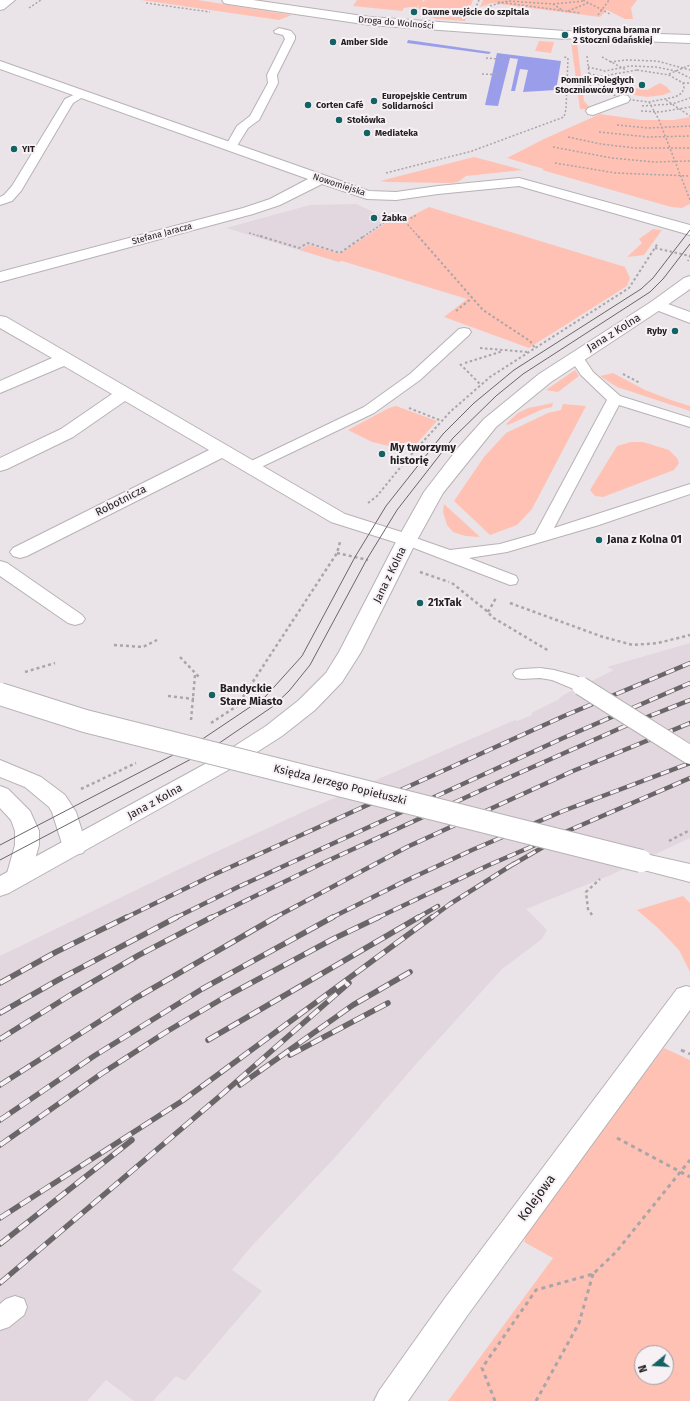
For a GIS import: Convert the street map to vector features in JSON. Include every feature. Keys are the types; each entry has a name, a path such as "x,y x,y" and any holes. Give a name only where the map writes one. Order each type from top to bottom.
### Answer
{"street":[{"path":"0,6 9,0"},
{"name":"Droga do Wolności","path":"228,0 327,10 384,23 565,35 690,39"},
{"name":"Nowomiejska","path":"0,65 320,179 367,194 396,196 438,190 519,182 690,230"},
{"path":"593,111 623,99"},
{"name":"Stefana Jaracza","path":"0,277 248,211 275,202 320,179"},
{"name":"Jana z Kolna","path":"9,882 75,847 235,756 274,731 307,705 334,677 350,652 363,630 407,540 434,492 490,423 545,378 657,305 690,281"},
{"path":"657,305 690,318"},
{"path":"0,321 338,518 407,540"},
{"path":"0,388 65,359"},
{"path":"0,465 67,433 124,394"},
{"name":"Robotnicza","path":"20,552 222,451"},
{"path":"0,567 75,619"},
{"name":"Księdza Jerzego Popiełuszki","path":"0,694 85,721 641,861 687,874"},
{"path":"0,768 33,782 57,801 64,812 75,847"},
{"path":"0,794 22,817 27,832 27,845 9,882"},
{"name":"Kolejowa","path":"390,1401 456,1307 686,996"}],"lane":[{"path":"231,147 243,126 255,118 273,83 272,74 290,39 290,36 287,33 279,31"},
{"path":"0,201 8,198 17,188 69,101 82,94"},
{"path":"250,467 369,410 415,377 464,332"},
{"path":"576,357 588,375 615,399 690,423"},
{"path":"542,536 615,399"},
{"path":"449,555 501,549 593,522 690,489"},
{"path":"407,540 449,555 510,580"},
{"path":"522,674 540,673 554,675 570,680 690,755"}],"path":[{"path":"500,0 498,2 501,3"},
{"path":"474,10 508,0 539,1 553,4 584,1 582,0"},
{"path":"598,15 609,0"},
{"path":"501,3 582,13"},
{"path":"567,11 588,3"},
{"path":"553,4 562,10"},
{"path":"587,54 593,111"},
{"path":"596,54 626,71"},
{"path":"486,58 510,60"},
{"path":"379,175 472,151 564,117 566,109 568,58"},
{"path":"610,62 648,60 690,70"},
{"path":"669,74 690,65"},
{"path":"588,67 605,71 619,67 646,66 676,71 690,78"},
{"path":"482,74 506,75"},
{"path":"589,74 607,77"},
{"path":"683,83 690,83"},
{"path":"590,84 602,84"},
{"path":"666,100 690,116"},
{"path":"649,102 662,128 690,200"},
{"path":"640,111 655,112 690,107"},
{"path":"613,124 662,128 690,126"},
{"path":"597,132 666,138 690,136"},
{"path":"568,137 618,146 670,149 690,148"},
{"path":"553,147 612,158 675,162 690,161"},
{"path":"555,163 616,173 690,176"},
{"path":"247,233 299,248 308,243 340,253 394,216"},
{"path":"404,219 407,220 411,228 483,310 530,341 535,348"},
{"path":"367,504 377,496 408,458 450,412 490,377 629,288 633,284 640,268 654,248 690,256 687,261"},
{"path":"481,385 461,364 481,356 505,350 528,352"},
{"path":"384,399 442,421"},
{"path":"210,724 236,706 337,553 341,537"},
{"path":"418,571 466,587"},
{"path":"452,583 488,612 492,617 551,652"},
{"path":"491,596 604,637 633,645 658,643 690,635"},
{"path":"114,645 143,647 157,640"},
{"path":"180,658 199,678"},
{"path":"23,672 55,663"},
{"path":"188,725 191,720 194,699 192,691 195,675"},
{"path":"168,696 194,699"},
{"path":"232,702 236,706"},
{"path":"57,801 140,762"},
{"path":"611,1135 690,1177"},
{"path":"495,1401 482,1368 536,1290 593,1274 616,1252 690,1160"},
{"path":"536,1401 579,1323 593,1274"}],"shaded area":[{"path":"141,0 198,0 292,15 279,20"},
{"path":"357,0 423,0 422,3 425,0 473,0 465,21 436,19 424,14 427,10 419,9 418,7 420,3 417,7 418,8 404,8 402,11 353,6"},
{"path":"483,0 637,0 631,8 633,19 625,19 607,10 600,17 492,3 480,7"},
{"path":"539,41 554,42 551,53 535,51"},
{"path":"571,42 577,42 584,101 592,110 580,109"},
{"path":"660,83 667,87 671,92 663,95 647,97 634,95 629,90 636,88 647,90"},
{"path":"600,114 642,120 674,120 690,117 690,204 682,208 671,207 542,170 544,169 507,158 544,139"},
{"path":"474,157 523,170 466,176 458,182 451,183 380,181"},
{"path":"356,204 397,223 339,262 226,228 310,205"},
{"path":"429,207 625,267 630,278 627,286 529,348 444,317 467,299 342,261 339,262 300,250 309,245 340,254 394,218 402,221"},
{"path":"653,229 662,230 644,255 627,257 642,243 639,239"},
{"path":"575,370 579,376 558,392 546,390"},
{"path":"613,373 645,390 690,406 690,411 617,387 600,376"},
{"path":"553,403 552,407 543,409 508,425 506,424 518,413 528,408"},
{"path":"563,404 586,406 532,509 517,525 490,535 454,501 484,457 506,433 548,413 561,410"},
{"path":"396,406 437,421 410,451 372,442 348,430 389,408"},
{"path":"631,442 643,442 669,450 677,458 679,463 674,470 603,497 595,496 590,490 617,446"},
{"path":"444,504 480,537 465,536 453,532 447,525 443,512"},
{"path":"690,643 690,838 613,874 526,909 547,930 542,939 502,969 417,1063 339,1153 250,1248 232,1270 262,1291 185,1381 176,1376 153,1401 134,1401 106,1380 87,1401 0,1401 0,956 192,863 316,806 515,720 517,721 532,715 531,713 560,699 559,698 567,693 614,670 607,667"},
{"path":"683,896 690,903 690,972 679,950 658,928 637,910"},
{"path":"664,1048 690,1060 690,1401 448,1401 553,1258 524,1242 530,1223"}],"water":[{"path":"408,40 491,52 489,54 407,43"},
{"path":"497,53 561,61 556,90 523,92 528,70 520,69 515,91 511,91 518,59 510,58 498,106 485,105"}],"tram line":[{"path":"0,845 198,742 265,697 302,656 355,557 386,506 443,434 474,403 514,370 641,289 653,278 690,230"},
{"path":"0,860 212,748 272,707 289,691 310,665 367,559 397,510 453,438 496,396 523,374 650,292 663,279 690,244"}],"railway":[{"path":"125,918 213,875 564,716 690,663"},
{"path":"177,917 238,887 561,739 690,683"},
{"path":"211,917 325,862 508,778 632,723 690,700"},
{"path":"274,918 407,847 573,771 690,723"},
{"path":"333,917 472,850 563,811 690,763"},
{"path":"377,918 489,865 690,778"},
{"path":"512,865 545,846"},
{"path":"431,918 450,904 515,863"},
{"path":"417,918 438,906"},
{"path":"0,983 56,952 127,917"},
{"path":"0,1013 58,980 177,917"},
{"path":"0,1039 72,994 139,955 211,917"},
{"path":"0,1085 136,998 276,917"},
{"path":"0,1120 94,1056 202,989 333,917"},
{"path":"0,1145 101,1074 166,1032 225,997 333,939 379,917"},
{"path":"208,1040 419,917"},
{"path":"0,1218 182,1101 432,917"},
{"path":"240,1085 353,1005 410,972"},
{"path":"0,1283 220,1096 349,983"},
{"path":"290,1055 388,1003"},
{"path":"0,1244 132,1140"}],"place":[{"name":"Dawne wejście do szpitala","path":"414,12"},
{"name":"Historyczna brama nr 2 Stoczni Gdańskiej","path":"565,35"},
{"name":"Amber Side","path":"333,42"},
{"name":"Pomnik Poległych Stoczniowców 1970","path":"642,85"},
{"name":"Europejskie Centrum Solidarności","path":"374,101"},
{"name":"Corten Café","path":"308,105"},
{"name":"Stołówka","path":"339,120"},
{"name":"Mediateka","path":"367,133"},
{"name":"YIT","path":"14,149"},
{"name":"Żabka","path":"374,218"},
{"name":"Ryby","path":"675,331"},
{"name":"My tworzymy historię","path":"382,454"},
{"name":"Jana z Kolna 01","path":"599,540"},
{"name":"21xTak","path":"420,603"},
{"name":"Bandyckie Stare Miasto","path":"212,695"}]}
